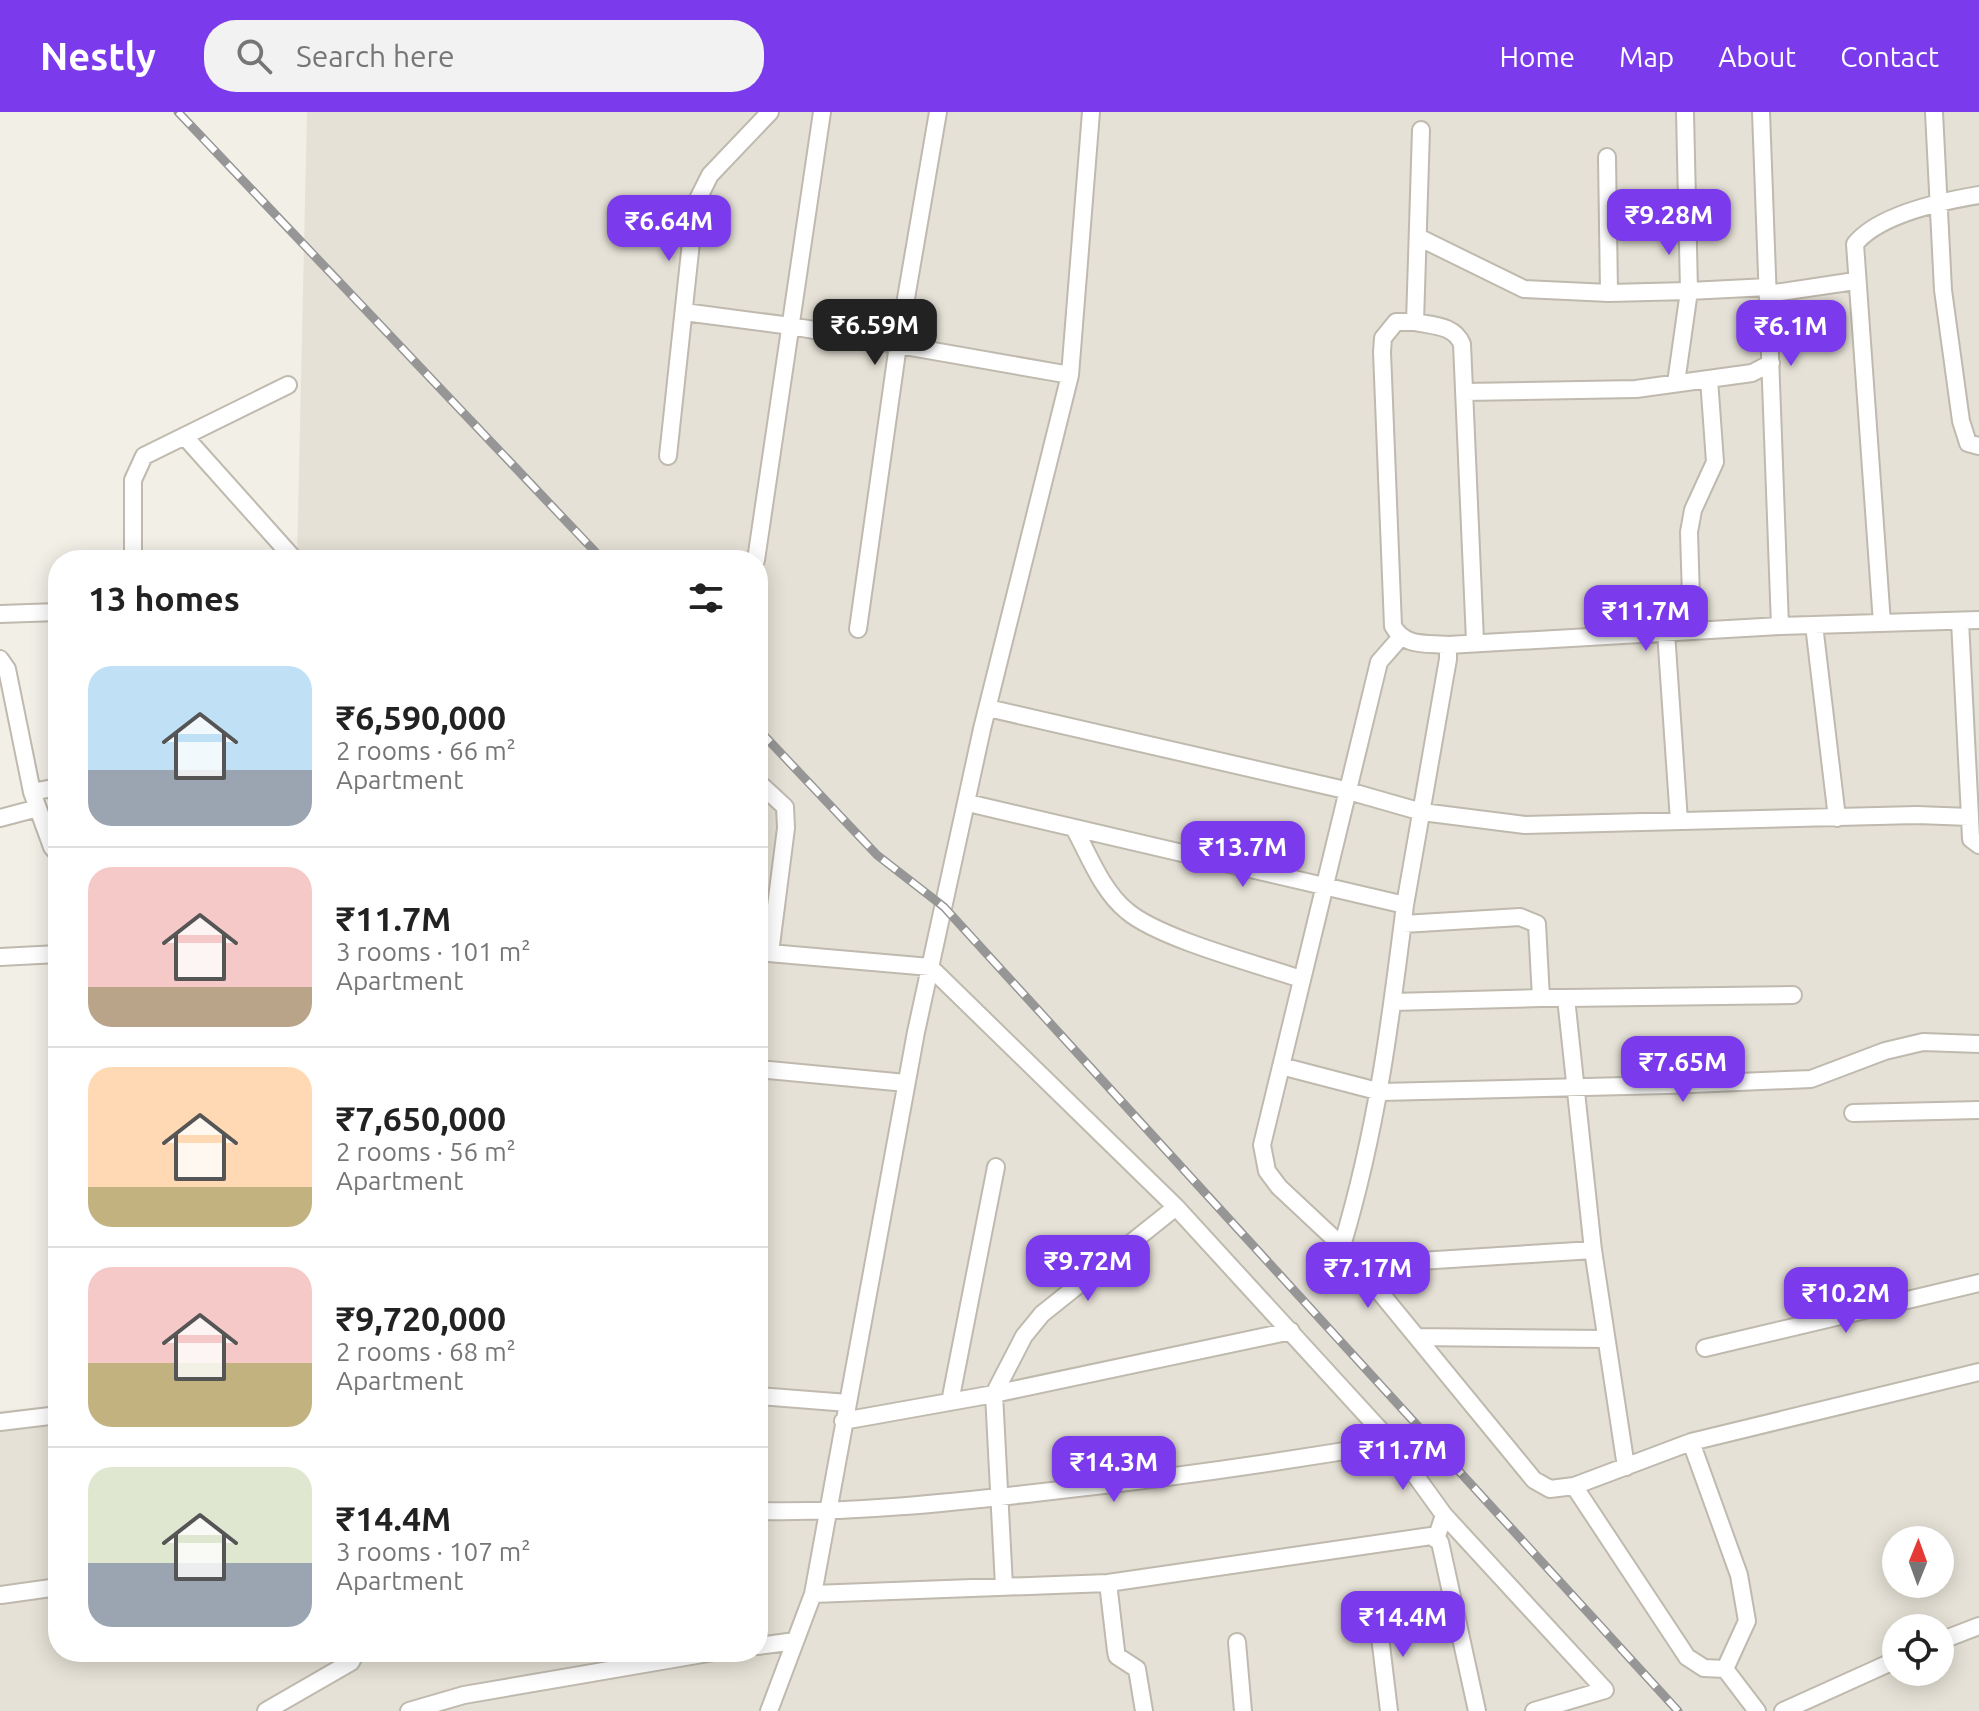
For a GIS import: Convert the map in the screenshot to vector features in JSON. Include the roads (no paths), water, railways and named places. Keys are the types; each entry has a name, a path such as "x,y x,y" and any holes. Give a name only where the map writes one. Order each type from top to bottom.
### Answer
{"street":[{"path":"668,456 695,205 702,187 770,112"},
{"path":"757,550 822,112"},
{"path":"858,629 898,345 938,112"},
{"path":"769,1711 813,1594 930,967 988,708 1070,375 1091,112"},
{"path":"1676,383 1689,291 1685,112"},
{"path":"1761,112 1780,626"},
{"path":"1934,112 1943,290 1961,421 1968,443 1979,446"},
{"path":"1415,322 1421,130"},
{"path":"1607,157 1609,293"},
{"path":"1882,623 1855,281 1855,244 1860,237 1900,216 1939,202 1979,195"},
{"path":"1418,237 1524,289 1609,293 1768,290 1855,281"},
{"path":"684,312 791,326 1070,375"},
{"path":"1400,638 1393,626 1382,352 1383,338 1396,322 1415,322 1457,333 1462,344 1475,641"},
{"path":"1464,392 1636,389 1752,373 1771,363"},
{"path":"1692,630 1689,532 1698,496 1715,462 1709,379"},
{"path":"133,550 136,469 144,456 186,438 288,385"},
{"path":"186,438 286,550"},
{"path":"0,614 48,612"},
{"path":"1400,638 1448,645 1692,630 1979,620"},
{"path":"1960,621 1971,698 1971,839 1979,845"},
{"path":"1814,625 1837,818"},
{"path":"1666,632 1679,821"},
{"path":"1400,638 1379,662 1345,790 1262,1145 1267,1171 1279,1187 1342,1246 1534,1480 1550,1489 1574,1486 1691,1442 1979,1372"},
{"path":"1342,1246 1367,1162 1381,1092 1405,905 1448,645"},
{"path":"0,659 7,669 35,800 48,831"},
{"path":"988,708 1345,790 1422,812 1525,825 1970,817"},
{"path":"768,791 785,807 786,828 768,930"},
{"path":"0,818 48,793"},
{"path":"968,803 1405,905"},
{"path":"1074,828 1109,892 1128,913 1180,937 1301,979"},
{"path":"1403,924 1531,920 1537,924 1541,998"},
{"path":"768,953 930,967 1176,1207 1392,1443 1444,1515 1605,1690 1534,1711"},
{"path":"0,957 48,955"},
{"path":"1393,1002 1793,995"},
{"path":"1566,998 1593,1250 1626,1467"},
{"path":"1281,1066 1381,1092 1576,1087 1811,1079 1885,1051 1923,1042 1979,1044"},
{"path":"768,1070 906,1083"},
{"path":"1853,1113 1979,1110"},
{"path":"950,1402 996,1167"},
{"path":"1004,1586 994,1394 1024,1336 1042,1314 1176,1207"},
{"path":"1357,1265 1593,1250"},
{"path":"1705,1348 1979,1283"},
{"path":"843,1421 994,1394 1291,1331"},
{"path":"1417,1337 1606,1339"},
{"path":"768,1397 848,1403"},
{"path":"0,1422 48,1416"},
{"path":"1691,1442 1739,1575 1747,1621 1725,1669"},
{"path":"768,1511 828,1513 998,1497 1225,1472 1392,1443"},
{"path":"1574,1486 1687,1657 1704,1668 1725,1669 1757,1711"},
{"path":"1436,1539 1444,1515"},
{"path":"813,1594 1108,1583 1424,1536 1440,1542 1477,1711"},
{"path":"1108,1583 1117,1656 1137,1669 1144,1711"},
{"path":"1,1595 48,1588"},
{"path":"1377,1612 1389,1711"},
{"path":"1954,1636 1979,1626"},
{"path":"768,1645 795,1641"},
{"path":"1237,1642 1243,1711"},
{"path":"266,1711 351,1662"},
{"path":"409,1711 464,1695 656,1662"},
{"path":"1783,1711 1882,1666"}],"railway":[{"path":"178,112 594,550"},
{"path":"768,740 877,855 944,907 1678,1711"}]}
